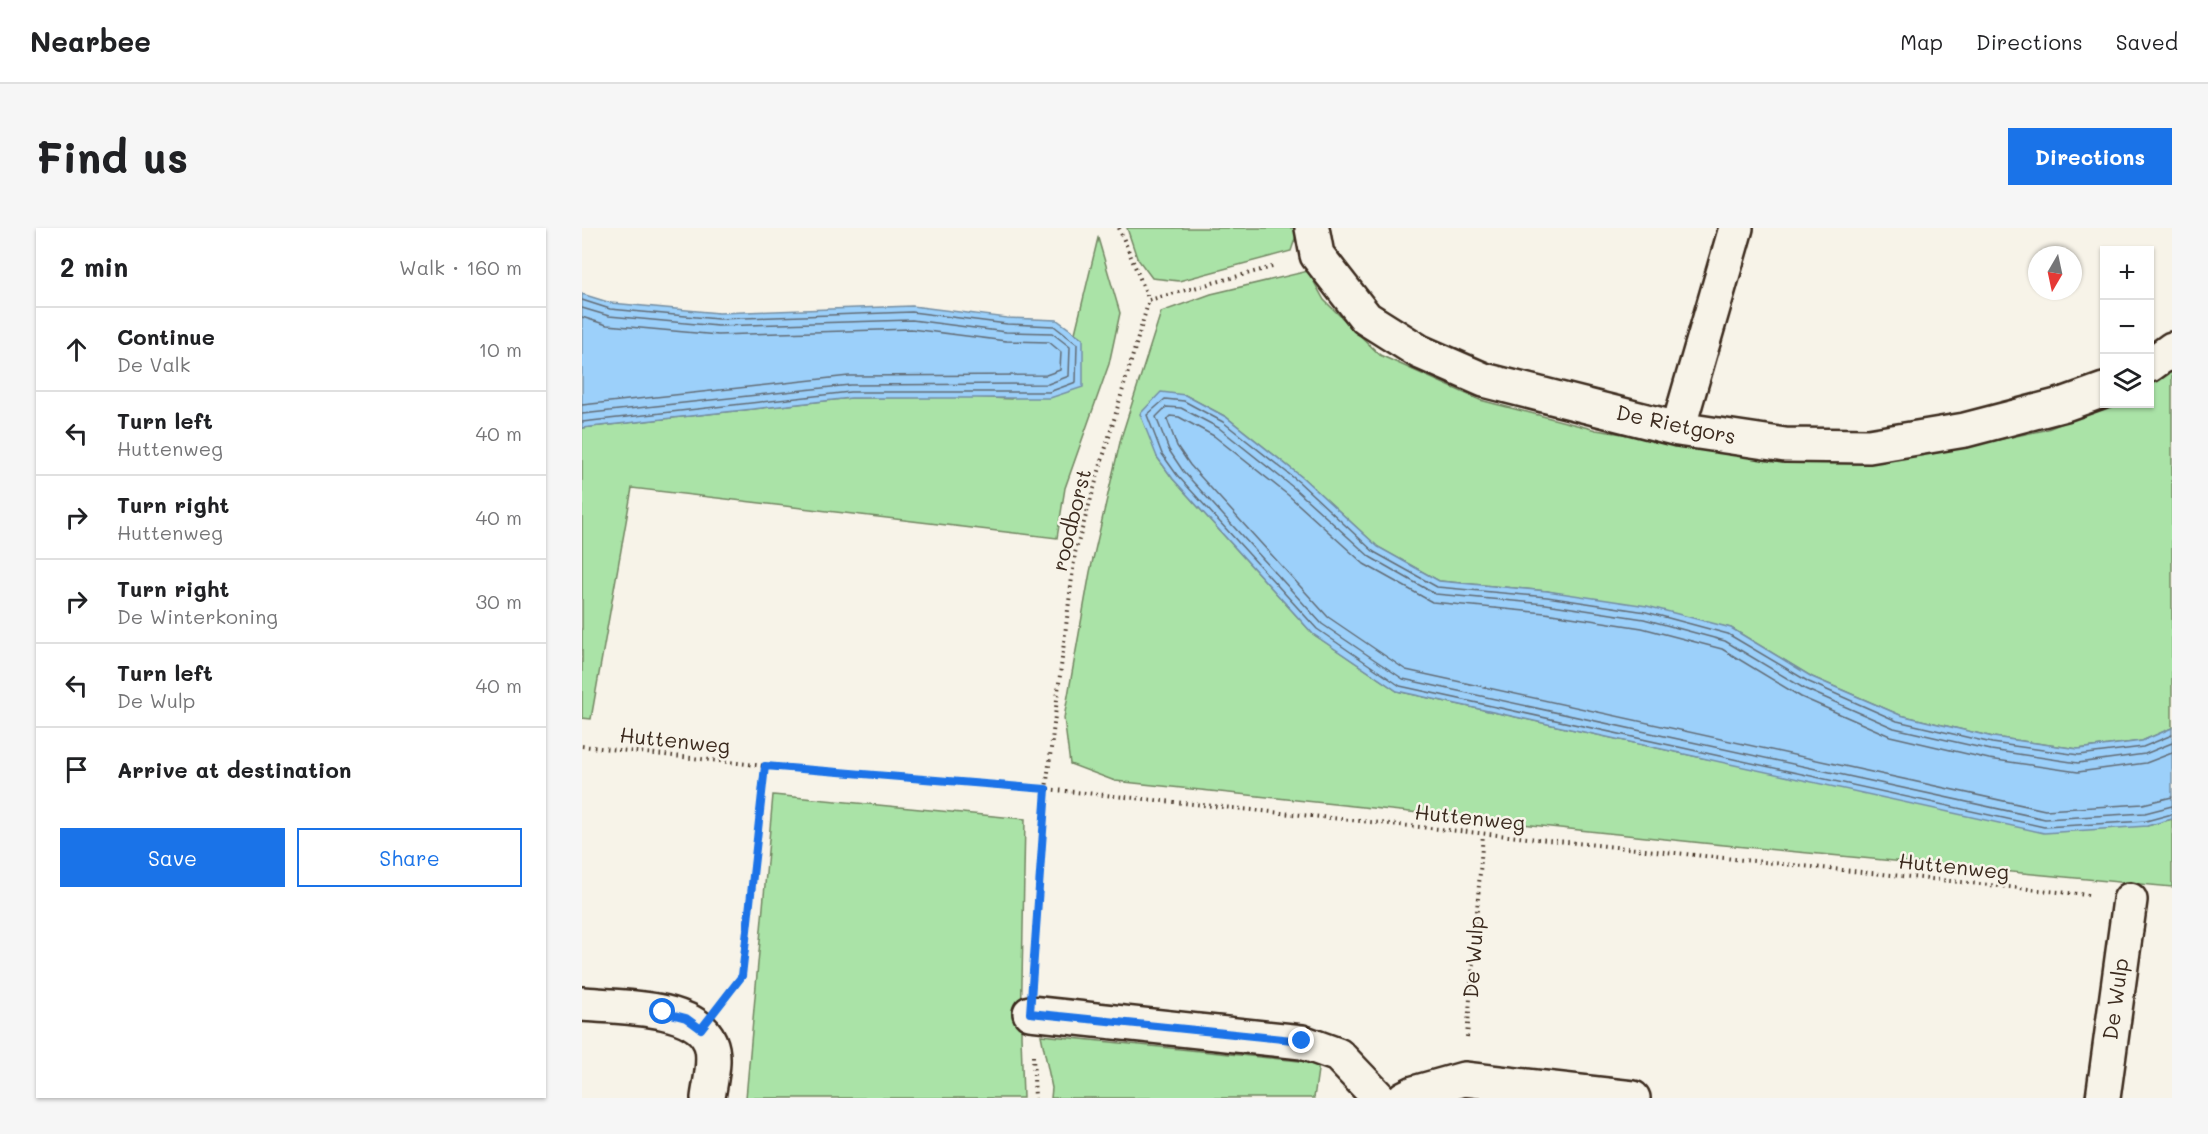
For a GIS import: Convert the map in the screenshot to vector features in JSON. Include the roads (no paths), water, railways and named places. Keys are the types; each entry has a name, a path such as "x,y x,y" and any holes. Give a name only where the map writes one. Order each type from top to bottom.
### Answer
{"street":[{"path":"1678,429 1736,228"},
{"name":"De Rietgors","path":"1314,242 1366,318 1420,352 1484,380 1678,429 1785,446 1869,446 1965,430 2065,404 2100,391"},
{"path":"2154,362 2172,349"},
{"name":"De Wulp","path":"2103,1098 2130,900"},
{"path":"582,1004 663,1012 686,1018 701,1029 711,1042 712,1058 708,1098"},
{"path":"1030,1013 1302,1041 1338,1055 1379,1098"},
{"path":"1404,1098 1464,1079 1633,1098"}],"water":[{"path":"582,294 611,303 719,313 912,306 1007,318 1057,320 1083,339 1083,387 1050,398 851,398 582,428"},
{"path":"1161,392 1185,395 1226,417 1303,478 1378,547 1439,581 1547,591 1647,606 1731,628 1812,677 1900,715 1993,737 2078,749 2142,741 2172,728 2172,819 2147,826 2044,833 1397,691 1313,634 1173,479 1157,457 1140,414"}]}
